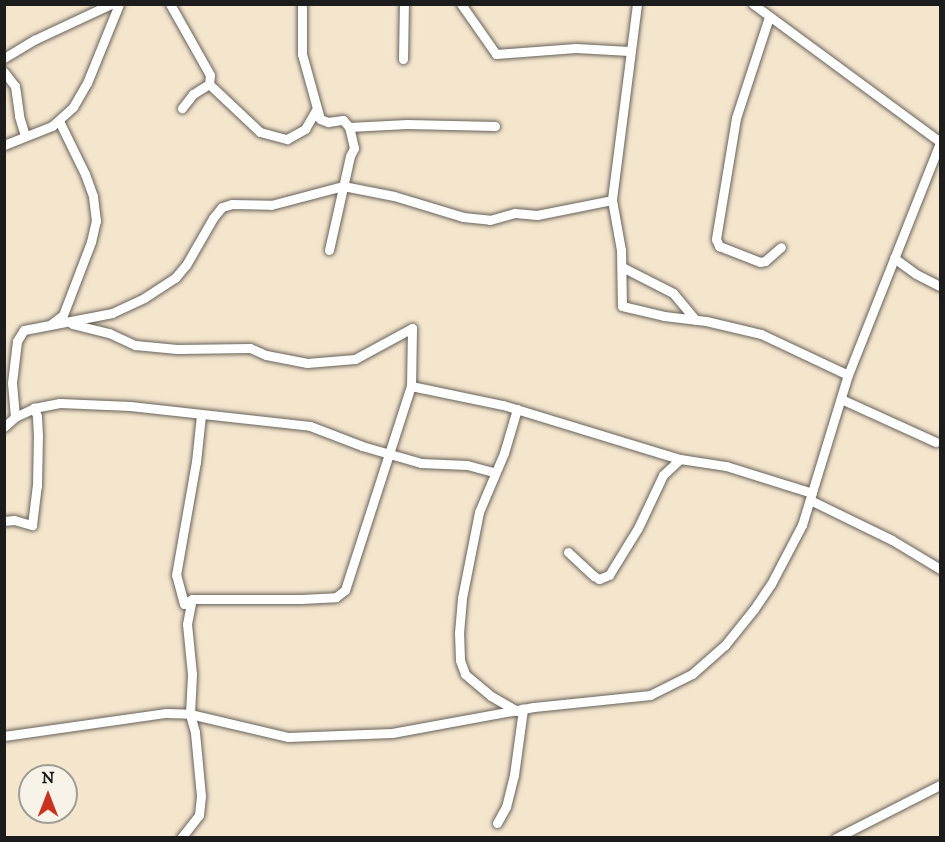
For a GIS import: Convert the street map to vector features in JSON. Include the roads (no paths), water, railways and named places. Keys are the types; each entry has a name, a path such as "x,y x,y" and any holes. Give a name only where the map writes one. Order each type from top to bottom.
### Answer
{"street":[{"path":"4,58 36,39 111,4"},
{"path":"4,145 59,121 73,107 87,83 119,4"},
{"path":"170,4 210,75 209,84"},
{"path":"302,4 302,54 316,110 320,119 328,122 343,120 349,127 354,148 329,249"},
{"path":"403,59 404,4"},
{"path":"461,4 496,54 576,48 629,51"},
{"path":"637,4 629,51 612,200 622,267 622,306 761,334 848,375"},
{"path":"4,736 166,713 190,714 271,735 310,738 392,733 520,710 650,695 692,674 725,645 754,609 789,550 811,496 848,375 894,258 938,157 940,142 753,4"},
{"path":"769,16 736,118 716,239 719,246 760,262 765,261 781,247"},
{"path":"4,72 15,86 25,136"},
{"path":"182,108 193,94 209,84"},
{"path":"209,84 260,132 287,139 305,129 316,110"},
{"path":"50,325 63,315 91,242 96,221 93,196 85,174 59,121"},
{"path":"349,127 406,124 495,126"},
{"path":"15,417 12,383 17,341 24,330 112,313 144,298 175,278 196,251 213,218 222,207 232,204 271,205 343,186 394,196 463,217 490,220 515,213 537,215 612,200"},
{"path":"894,258 916,274 940,286"},
{"path":"622,267 673,293 696,320"},
{"path":"69,323 109,333 135,345 177,350 250,348 266,355 307,363 355,359 412,328 411,386 345,590 336,597 188,602"},
{"path":"411,386 517,409 680,459 726,466 811,496 940,569"},
{"path":"841,399 936,442"},
{"path":"4,427 15,417 34,408 60,403 130,406 310,426 422,463 466,465 494,472"},
{"path":"4,521 14,520 32,525 37,486 38,436 38,416 34,408"},
{"path":"517,409 504,453 479,512 465,577 459,619 460,660 465,674 472,681 520,710"},
{"path":"181,837 199,815 201,796 195,732 190,714 192,674 188,602 176,575 197,455 201,415"},
{"path":"568,552 599,579 609,575 638,528 663,476 680,459"},
{"path":"497,823 506,807 514,775 520,710"},
{"path":"836,837 940,785"}]}
